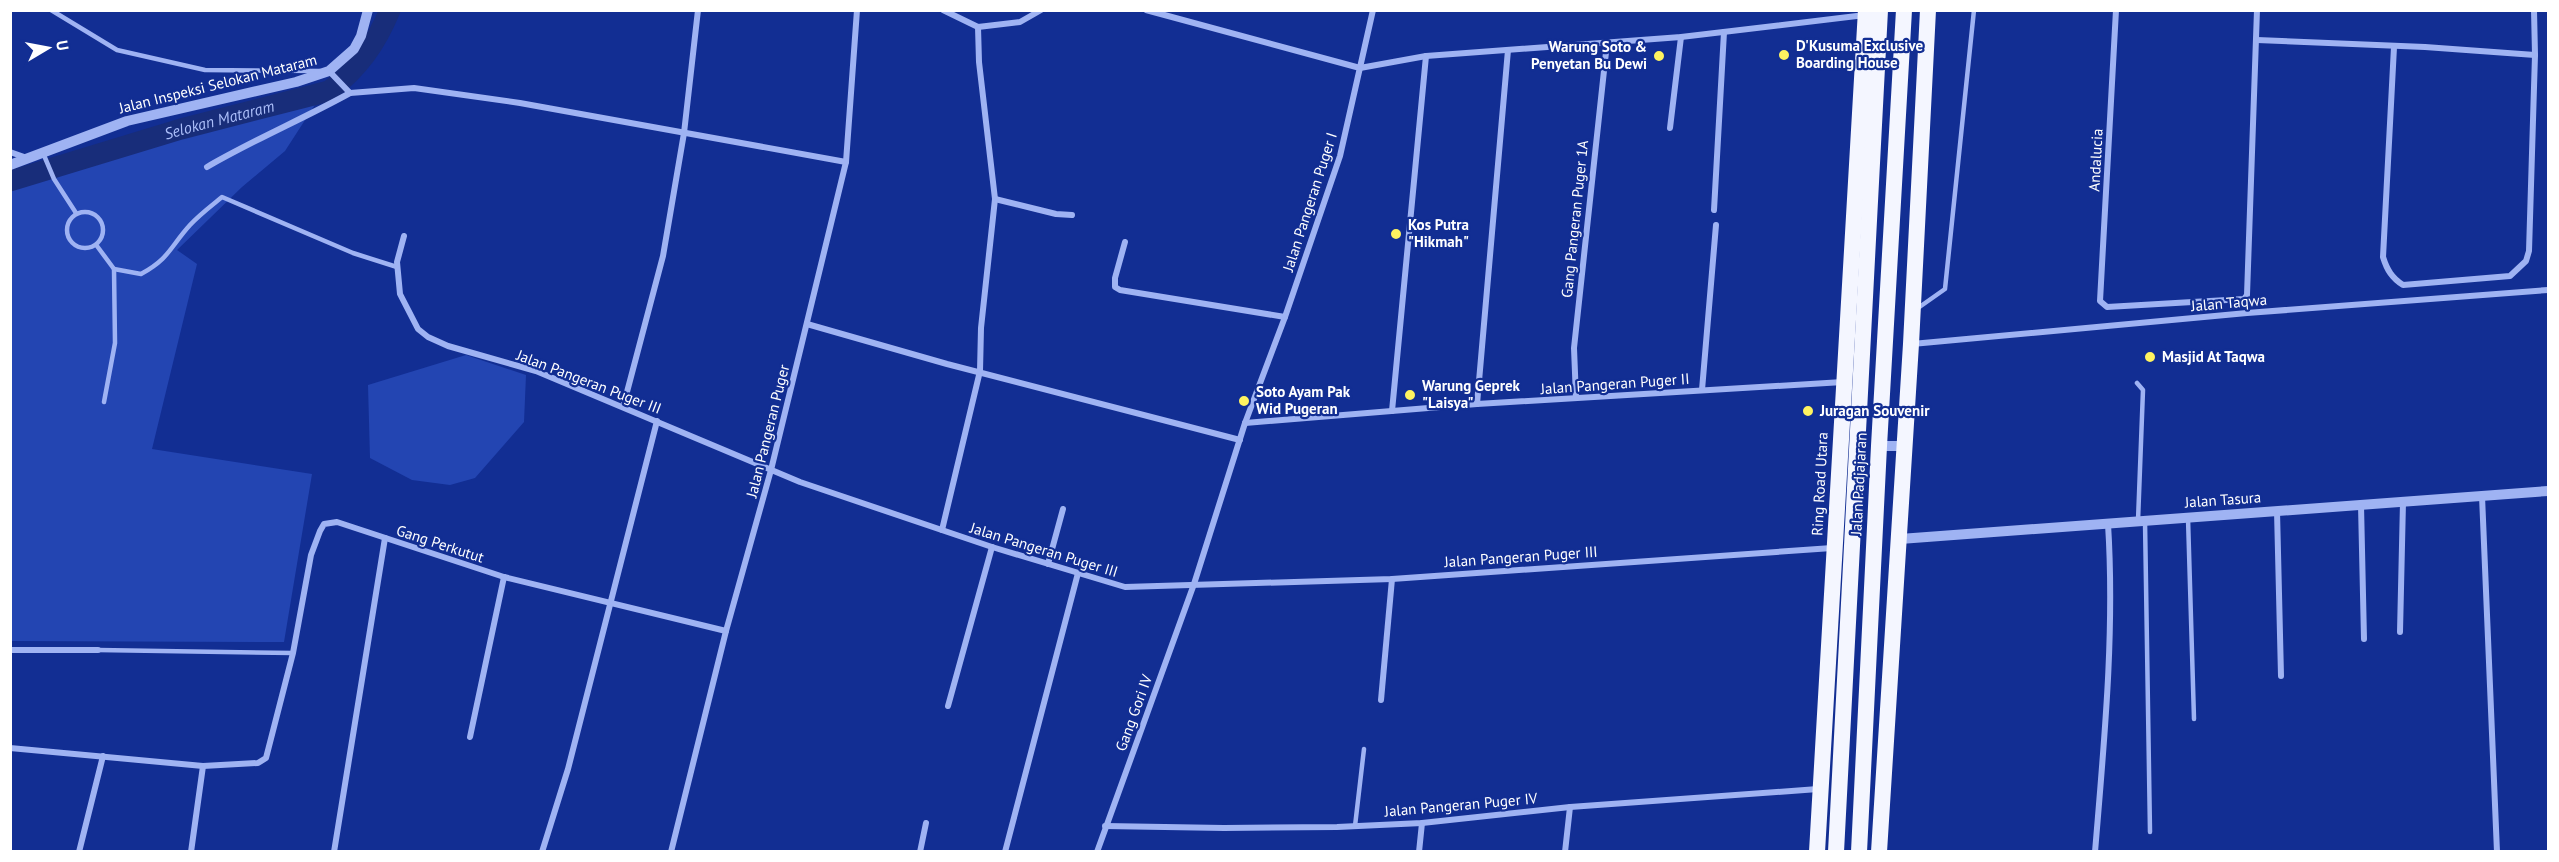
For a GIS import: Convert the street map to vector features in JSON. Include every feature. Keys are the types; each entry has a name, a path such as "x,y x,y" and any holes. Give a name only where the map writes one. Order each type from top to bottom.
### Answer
{"highway":[{"name":"Jalan Padjajaran","path":"1859,852 1904,10"},
{"path":"1880,852 1913,311 1928,10"},
{"name":"Jalan Padjajaran","path":"1836,852 1870,12"},
{"name":"Ring Road Utara","path":"1817,852 1843,382 1870,12"}],"street":[{"name":"Jalan Inspeksi Selokan Mataram","path":"10,165 28,158 45,156 127,121 332,74 354,49 361,36 368,10"},
{"path":"624,407 663,256 684,133 698,10"},
{"name":"Jalan Pangeran Puger","path":"671,852 726,631 771,470 846,162 857,10"},
{"path":"943,10 978,27 1020,22 1041,10"},
{"path":"1146,10 1360,68 1426,56 1681,37 1870,12"},
{"name":"Jalan Pangeran Puger I","path":"1194,584 1245,423 1285,317 1340,156 1373,10"},
{"name":"Andalucia","path":"2116,10 2100,301 2107,306 2244,299 2247,295 2257,40"},
{"path":"2257,10 2257,40 2535,55"},
{"path":"2394,47 2384,257 2390,274 2403,285 2511,276 2526,261 2529,251 2535,55 2534,10"},
{"path":"942,530 980,372 981,328 995,199 979,62 978,27"},
{"path":"1714,210 1724,32"},
{"path":"1670,128 1681,37"},
{"name":"Gang Pangeran Puger 1A","path":"1576,398 1574,348 1607,43"},
{"path":"1477,404 1508,50"},
{"path":"1392,411 1426,56"},
{"path":"332,74 348,91"},
{"path":"207,167 276,132 348,91 414,88 520,103 846,162"},
{"path":"10,152 28,158"},
{"path":"995,199 1056,214 1072,215"},
{"path":"1702,390 1716,225"},
{"name":"Jalan Pangeran Puger III","path":"404,237 397,267 400,294 418,329 428,337 448,346 536,371 771,470 992,547 1125,587 1392,579 1835,547"},
{"path":"1125,242 1115,278 1115,287 1120,290 1285,317"},
{"name":"Jalan Taqwa","path":"1911,344 2247,313 2548,290"},
{"path":"807,324 946,364 1240,440"},
{"name":"Jalan Pangeran Puger II","path":"1245,423 1477,404 1843,382"},
{"path":"542,852 568,768 657,421"},
{"path":"1879,446 1905,446"},
{"name":"Jalan Tasura","path":"1900,539 2548,491"},
{"path":"2482,496 2497,852"},
{"path":"2400,632 2403,502"},
{"path":"2361,505 2364,639"},
{"path":"1048,564 1063,509"},
{"path":"2277,511 2281,676"},
{"path":"10,748 203,766 258,763 266,758 293,653 311,555 320,531 324,525 337,522 385,538"},
{"path":"2095,852 2108,672 2111,569 2108,524"},
{"name":"Gang Perkutut","path":"334,852 385,538 504,578 726,631"},
{"path":"948,706 992,547"},
{"path":"1005,852 1078,573"},
{"path":"470,737 504,578"},
{"path":"1381,700 1392,579"},
{"name":"Gang Gori IV","path":"1097,852 1194,584"},
{"path":"10,650 98,650"},
{"path":"79,852 103,756"},
{"path":"191,852 203,766"},
{"name":"Jalan Pangeran Puger IV","path":"1105,826 1224,828 1422,823 1570,807 1819,789"},
{"path":"1565,852 1570,807"},
{"path":"920,852 926,823"},
{"path":"1419,852 1422,823"}],"lane":[{"path":"51,10 117,50 205,70 332,74"},
{"path":"1913,311 1945,289 1974,10"},
{"path":"45,156 52,176 76,213"},
{"path":"114,268 141,274 151,268 166,257 189,226 222,197 353,253 397,267"},
{"path":"86,211 95,214 101,221 104,231 97,246 84,249 75,246 68,239 66,229 69,220 76,213 86,211"},
{"path":"97,246 114,268 114,343 104,402"},
{"path":"2137,383 2142,390 2141,521 2150,832"},
{"path":"2188,518 2194,719"},
{"path":"98,650 293,653"},
{"path":"1355,826 1364,749"}],"shaded area":[{"path":"318,100 285,151 242,187 177,250 197,264 152,449 312,474 284,642 11,641 11,188 34,176"},
{"path":"466,355 526,375 524,422 475,478 450,485 412,480 370,458 368,385"}],"waterway":[{"name":"Selokan Mataram","path":"10,181 181,129 329,91 349,74 365,55 379,34 390,10"}],"place":[{"name":"D'Kusuma Exclusive Boarding House","path":"1784,55"},
{"name":"Warung Soto & Penyetan Bu Dewi","path":"1659,56"},
{"name":"Kos Putra \"Hikmah\"","path":"1396,234"},
{"name":"Masjid At Taqwa","path":"2150,357"},
{"name":"Warung Geprek \"Laisya\"","path":"1410,395"},
{"name":"Soto Ayam Pak Wid Pugeran","path":"1244,401"},
{"name":"Juragan Souvenir","path":"1808,411"}]}
